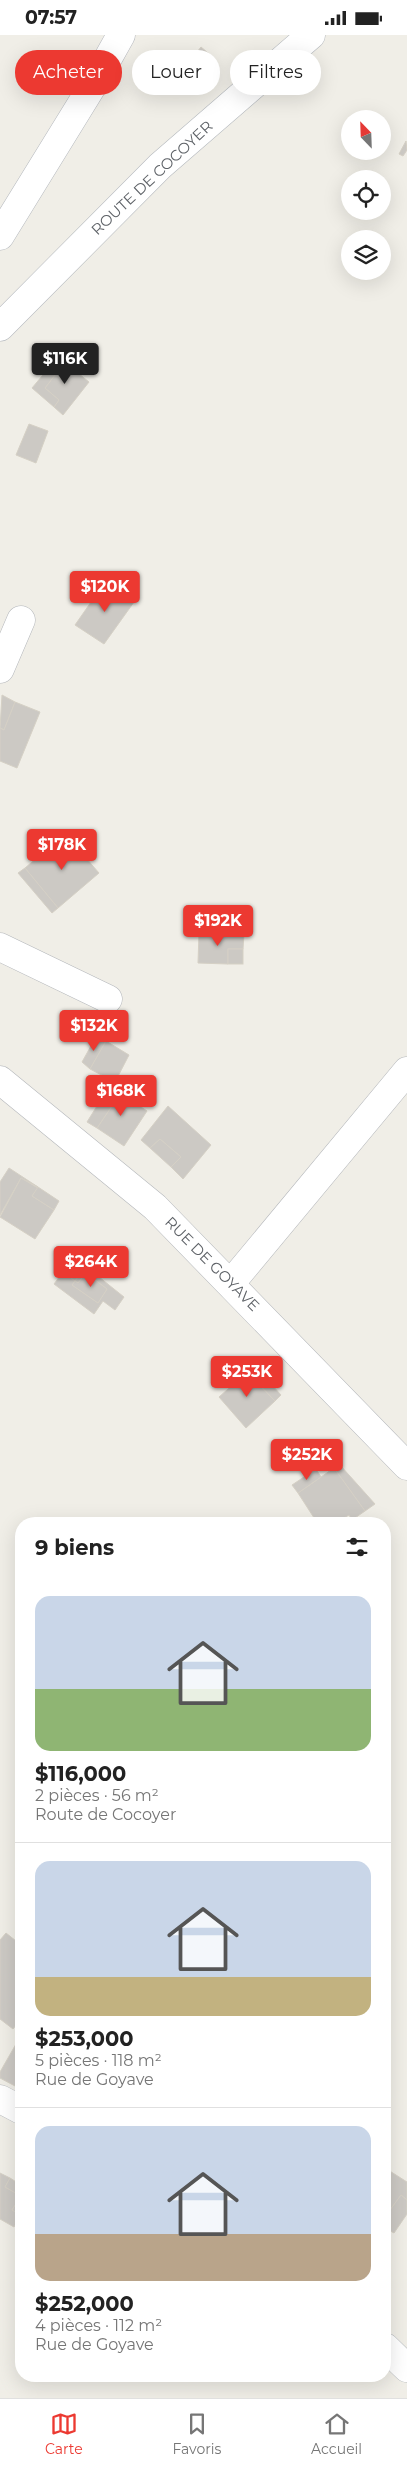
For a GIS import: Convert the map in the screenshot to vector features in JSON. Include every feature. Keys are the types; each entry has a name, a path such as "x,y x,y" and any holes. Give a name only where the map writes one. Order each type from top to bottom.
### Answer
{"street":[{"path":"0,236 93,85 121,35"},
{"name":"ROUTE DE COCOYER","path":"0,327 160,166 311,35"},
{"path":"0,669 21,620"},
{"path":"0,947 108,999"},
{"path":"231,1283 407,1071"},
{"name":"RUE DE GOYAVE","path":"0,1079 155,1207 407,1466"},
{"path":"0,2099 15,2106"},
{"path":"391,2353 407,2368"}],"building":[{"path":"406,141 407,150 403,156 399,154"},
{"path":"58,357 89,382 63,415 54,407 59,400 45,388 55,375 48,369"},
{"path":"48,369 55,375 45,388 59,400 54,407 32,388"},
{"path":"29,424 48,431 36,463 16,455"},
{"path":"105,582 134,602 104,644 75,625"},
{"path":"2,695 15,702 4,730 0,728"},
{"path":"15,702 40,712 17,768 0,761 0,728 4,730"},
{"path":"65,834 99,873 58,908 25,868"},
{"path":"25,868 58,908 52,913 18,873"},
{"path":"199,933 244,934 243,949 228,949 228,964 198,963"},
{"path":"228,949 243,949 243,964 228,964"},
{"path":"96,1037 106,1041 90,1069 82,1062"},
{"path":"106,1041 129,1055 115,1082 90,1069"},
{"path":"109,1086 147,1111 124,1146 97,1128 114,1103 102,1098"},
{"path":"102,1098 114,1103 97,1128 87,1122"},
{"path":"168,1106 211,1145 183,1179 171,1167 181,1157 160,1139 150,1148 141,1140"},
{"path":"160,1139 181,1157 171,1167 150,1148"},
{"path":"9,1168 38,1187 21,1178 0,1215 0,1182"},
{"path":"21,1178 38,1188 32,1196 54,1210 35,1239 0,1217"},
{"path":"38,1187 59,1201 54,1210 32,1196"},
{"path":"73,1257 89,1269 86,1273 83,1271 75,1281 63,1272"},
{"path":"89,1269 124,1297 115,1310 103,1301 94,1314 54,1284 63,1272 75,1281 72,1285 98,1303 107,1289 86,1273"},
{"path":"83,1271 86,1273 78,1283 75,1281"},
{"path":"86,1273 107,1289 98,1303 72,1285 75,1281 78,1283"},
{"path":"254,1366 260,1372 253,1378 275,1401 246,1428 219,1397"},
{"path":"260,1372 281,1395 275,1401 253,1378"},
{"path":"340,1465 375,1504 365,1511 334,1468"},
{"path":"334,1468 365,1511 356,1517 350,1517 349,1515 346,1517 313,1517 298,1493"},
{"path":"316,1469 321,1477 298,1493 292,1485"},
{"path":"6,1933 15,1940 15,2026 13,2029 0,2019 0,1940"},
{"path":"15,2046 15,2086 0,2078 0,2072"},
{"path":"391,2172 407,2182 407,2200 401,2195 391,2209"},
{"path":"0,2173 10,2178 5,2187 15,2193 15,2205 12,2210 15,2212 15,2225 14,2227 0,2219"},
{"path":"10,2178 15,2181 15,2193 5,2187"},
{"path":"401,2195 407,2200 407,2214 394,2233 391,2231 391,2209"}]}
